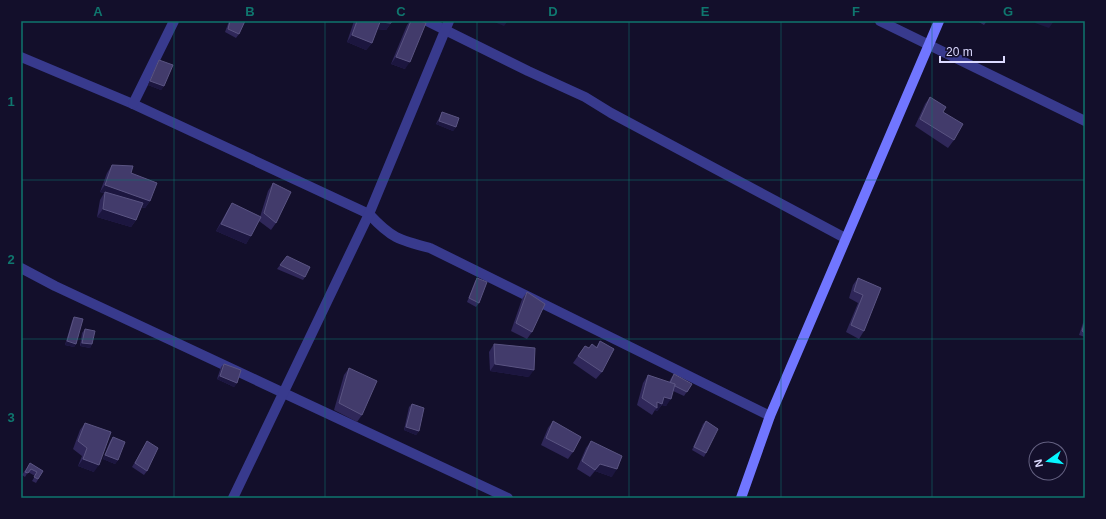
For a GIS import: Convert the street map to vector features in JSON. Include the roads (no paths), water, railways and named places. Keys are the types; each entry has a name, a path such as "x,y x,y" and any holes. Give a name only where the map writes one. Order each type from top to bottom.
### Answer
{"street":[{"path":"133,104 174,21"},
{"path":"427,21 447,25 522,68 585,97 845,238"},
{"path":"880,21 1085,121"},
{"path":"740,498 770,416 939,21"},
{"path":"233,498 369,214 447,25"},
{"path":"21,57 133,104 369,214 386,232 398,238 430,248 770,416"},
{"path":"21,268 55,286 508,498"}]}
